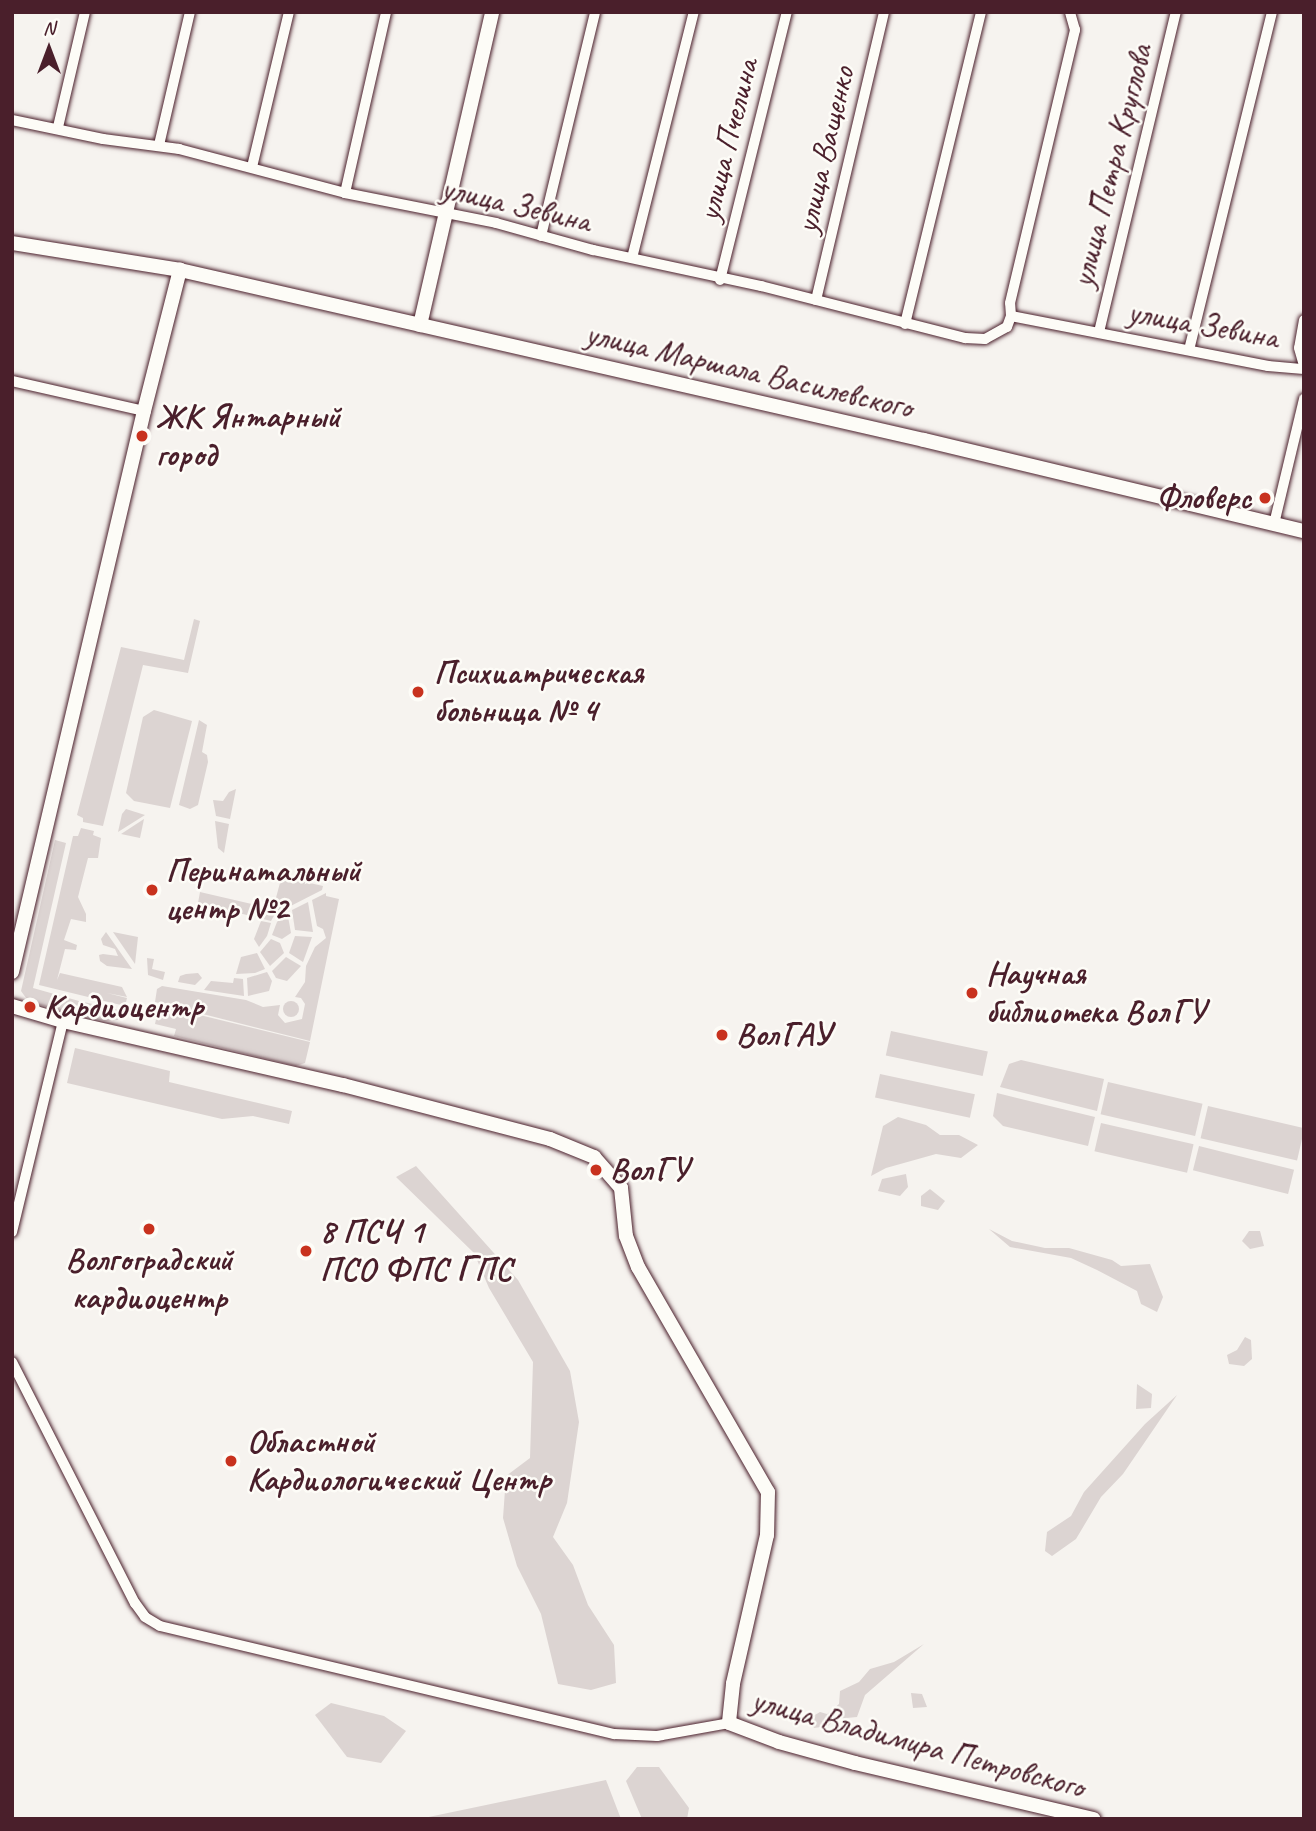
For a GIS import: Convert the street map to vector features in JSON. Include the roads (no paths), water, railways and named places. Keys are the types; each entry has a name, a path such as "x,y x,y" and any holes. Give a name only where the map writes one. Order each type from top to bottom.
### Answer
{"street":[{"path":"58,127 85,12"},
{"path":"159,145 190,12"},
{"path":"252,167 289,12"},
{"path":"345,193 386,12"},
{"path":"420,324 492,12"},
{"path":"541,236 595,12"},
{"path":"632,258 694,12"},
{"name":"улица Пчелина","path":"720,280 787,12"},
{"name":"улица Ващенко","path":"816,300 884,12"},
{"path":"905,324 981,12"},
{"path":"1011,316 1010,303 1075,30 1070,12"},
{"name":"улица Петра Круглова","path":"1099,332 1176,12"},
{"path":"1189,350 1272,12"},
{"name":"улица Зевина","path":"12,120 58,127 103,139 159,145 345,193 445,213 975,340 992,337 1003,327 1007,327 1011,316 1268,366 1304,367"},
{"name":"улица Маршала Василевского","path":"12,243 180,270 924,440 1304,531"},
{"path":"12,972 144,411 180,270"},
{"path":"1304,320 1299,348 1304,367"},
{"path":"12,382 144,411"},
{"path":"1274,524 1304,399"},
{"path":"12,1006 63,1021 343,1084 550,1139 594,1157 621,1188 626,1236 638,1267 768,1492 767,1535 733,1684 729,1723 657,1736 614,1734 160,1626 145,1617 135,1603 12,1362"},
{"path":"12,1231 63,1021"},
{"name":"улица Владимира Петровского","path":"729,1723 779,1742 855,1763 1094,1819"}],"place":[{"name":"ЖК Янтарный город","path":"142,436"},
{"name":"Фловерс","path":"1265,498"},
{"name":"Психиатрическая больница № 4","path":"418,692"},
{"name":"Перинатальный центр №2","path":"152,890"},
{"name":"Научная библиотека ВолГУ","path":"972,993"},
{"name":"Кардиоцентр","path":"30,1007"},
{"name":"ВолГАУ","path":"722,1035"},
{"name":"ВолГУ","path":"596,1170"},
{"name":"Волгоградский кардиоцентр","path":"149,1229"},
{"name":"8 ПСЧ 1 ПСО ФПС ГПС","path":"306,1251"},
{"name":"Областной Кардиологический Центр","path":"231,1461"}]}
